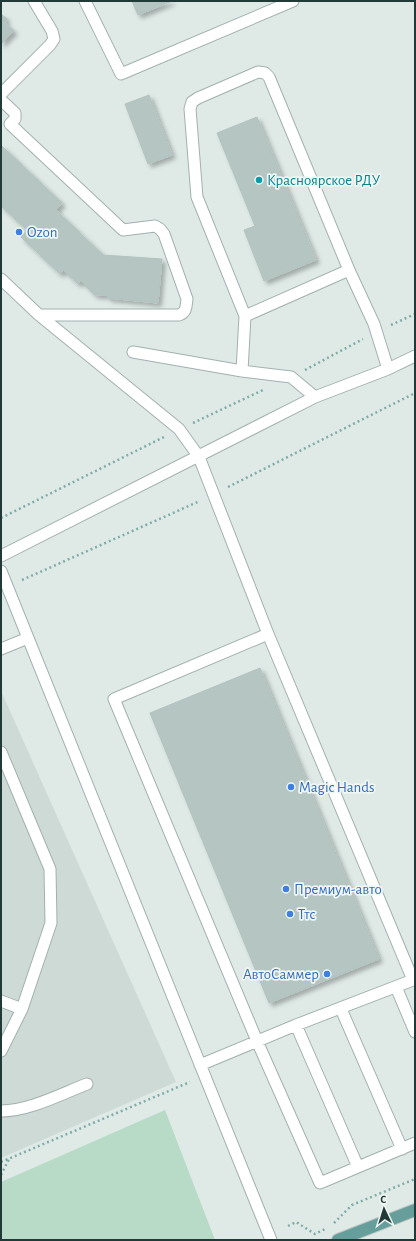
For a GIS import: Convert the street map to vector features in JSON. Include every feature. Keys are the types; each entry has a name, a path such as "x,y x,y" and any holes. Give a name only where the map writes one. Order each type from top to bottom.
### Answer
{"main road":[{"path":"338,1240 415,1210"}],"lane":[{"path":"1,94 50,45 54,39 52,31 34,1"},
{"path":"84,1 121,74 293,1"},
{"path":"242,371 245,316 197,197 190,109 192,102 198,98 258,72 265,73 269,77 349,270 377,332 388,369"},
{"path":"1,100 15,113 15,119 10,124 123,230 155,226 160,229 164,234 187,299 184,313 179,315 39,315"},
{"path":"245,316 349,270"},
{"path":"1,279 39,315 180,429 200,456 268,634 414,980 257,1041 202,1070"},
{"path":"133,352 242,371 291,377 315,397"},
{"path":"1,556 315,397 388,369 415,356"},
{"path":"1,571 271,1240"},
{"path":"268,634 114,699 257,1041 320,1183 415,1143"},
{"path":"1,649 28,638"},
{"path":"1,752 50,869 51,923 22,1009 1,1051"},
{"path":"396,987 415,1032"},
{"path":"1,1001 22,1009"},
{"path":"341,1009 402,1149"},
{"path":"296,1025 358,1167"},
{"path":"1,1111 15,1110 32,1105 87,1084"}],"path":[{"path":"291,377 415,314"},
{"path":"1,518 180,429 263,390"},
{"path":"1,1162 202,1070"},
{"path":"1,1175 9,1158"},
{"path":"288,1226 296,1222 315,1234 333,1225 352,1205 415,1179"}],"shaded area":[{"path":"1,691 176,1082 1,1158"}],"green space":[{"path":"165,1110 215,1240 1,1240 1,1182"}],"building":[{"path":"132,1 172,1 138,15"},
{"path":"1,14 7,19 4,22 14,31 1,44"},
{"path":"149,95 172,155 148,164 125,104"},
{"name":"Красноярское РДУ","path":"257,117 316,260 264,281 244,230 255,226 217,133"},
{"path":"2,146 62,203 56,210 103,255 162,259 158,303 108,298 107,295 95,295 81,281 78,284 63,270 60,274 21,237 27,230 1,206"},
{"name":"Премиум-авто","path":"260,668 379,959 269,1003 150,713"}],"place":[{"name":"Красноярское РДУ","path":"259,180"},
{"name":"Ozon","path":"19,232"},
{"name":"Magic Hands","path":"291,787"},
{"name":"Премиум-авто","path":"286,889"},
{"name":"Ттс","path":"290,914"},
{"name":"АвтоСаммер","path":"327,974"}]}
